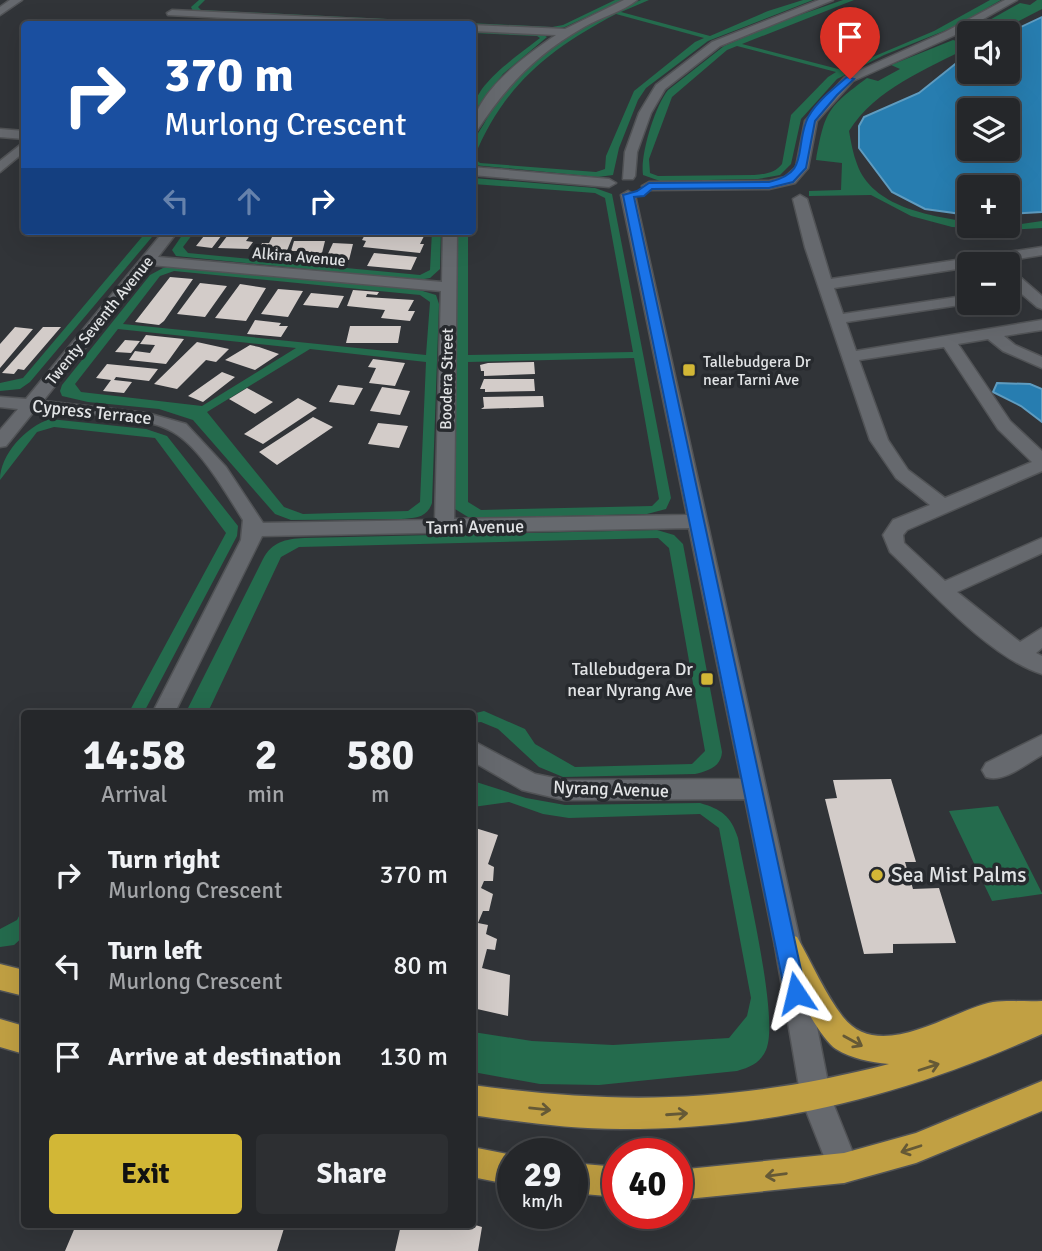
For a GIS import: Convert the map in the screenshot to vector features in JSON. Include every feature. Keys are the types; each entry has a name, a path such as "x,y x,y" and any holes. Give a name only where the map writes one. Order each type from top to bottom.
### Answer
{"highway":[{"path":"788,946 833,1027 846,1039 867,1048 895,1051 993,1016 1042,1018"},
{"path":"0,977 21,982"},
{"path":"476,1100 560,1111 649,1115 752,1109 859,1089 939,1064 1042,1018"},
{"path":"0,1033 21,1039"},
{"path":"693,1183 844,1168 916,1148 1042,1096"},
{"path":"476,1163 497,1167"}],"street":[{"path":"0,12 16,0"},
{"path":"187,0 169,16 289,21"},
{"path":"476,123 513,74 565,32 632,0"},
{"path":"828,0 716,44 660,87 645,113 631,152 628,185 695,521 788,946 816,1098 844,1168"},
{"path":"628,185 640,178 649,186 769,185 790,180 802,168 811,121 826,101 849,79 949,34 1012,0"},
{"path":"476,28 565,32"},
{"path":"0,133 21,135"},
{"path":"0,168 21,149"},
{"path":"476,171 608,183 615,178 628,185"},
{"path":"800,199 811,247 871,420 890,459 911,484 943,506"},
{"name":"Twenty Seventh Avenue","path":"0,442 168,235"},
{"name":"Boodera Street","path":"444,527 450,235"},
{"path":"1020,256 1042,251"},
{"name":"Alkira Avenue","path":"148,260 448,287"},
{"path":"825,284 957,267"},
{"path":"1020,284 1042,304"},
{"path":"1020,290 1042,286"},
{"path":"838,319 957,301"},
{"path":"850,356 1042,325"},
{"path":"991,334 1009,348 1042,363"},
{"path":"949,342 1004,425 1042,463 900,525 892,537 897,547 943,590 1020,654 1042,666"},
{"name":"Cypress Terrace","path":"0,402 145,418 173,424 188,434 227,483 253,520 254,530"},
{"name":"Tarni Avenue","path":"254,530 695,521"},
{"path":"165,710 254,530"},
{"path":"943,590 1042,545"},
{"path":"1020,654 1042,636"},
{"path":"994,770 1042,744"},
{"name":"Nyrang Avenue","path":"477,752 530,783 564,790 755,789"}],"green space":[{"path":"199,0 205,0 198,7 201,10 428,21 193,11 191,7"},
{"path":"615,0 623,0 555,29 476,23 552,27 563,25"},
{"path":"641,0 649,0 621,12 710,36 768,11 803,0 813,0 708,41 646,88 638,100 619,148 613,175 598,177 476,165 476,160 480,163 596,172 605,169 606,156 634,91 695,42 704,38 616,14 570,41 531,71 499,109 476,154 476,136 516,79 553,47 596,21"},
{"path":"843,0 854,0 742,44 842,70 934,31 990,0 1001,0 964,21 957,21 954,27 884,55 837,79 801,119 791,164 780,175 758,179 660,181 643,175 650,131 663,97 668,90 724,46 785,20","holes":["737,46 836,72 791,115 782,164 773,171 754,175 658,176 650,173 649,159 672,97 727,50"]},
{"path":"1042,0 1042,9 1019,21 988,21 1020,3 1030,5"},
{"path":"476,30 542,34 547,37 503,74 476,109 476,100 488,81 540,38 476,33"},
{"path":"953,40 957,41 957,53 887,92 860,116 849,131 857,164 875,190 904,207 957,220 957,227 911,216 871,195 809,196 809,191 841,190 842,163 816,160 822,131 836,104 867,78 878,81 900,69 891,65"},
{"path":"476,178 595,188 612,194 671,498 666,509 647,514 468,517 455,509 458,235 468,235 468,355 633,352 605,198 595,193 476,184","holes":["634,358 659,499 652,506 481,510 468,502 468,362"]},
{"path":"1042,221 1042,228 1020,229 1020,224"},
{"path":"144,235 154,235 30,382 20,389 0,391 0,383 23,378"},
{"path":"182,235 192,235 183,247 188,253 420,275 430,270 432,235 441,235 440,269 430,278 418,280 176,256 172,250"},
{"path":"175,266 416,289 436,295 439,304 432,503 427,512 401,519 291,520 275,514 193,420 159,409 88,402 62,396 62,385 150,275 163,268","holes":["174,271 420,295 430,302 426,355 123,324 160,276","118,329 296,348 202,406 81,392 75,384","310,349 426,362 420,502 408,511 303,514 284,507 207,412"]},
{"path":"50,419 146,429 167,436 238,526 237,536 145,710 130,710 226,533 155,438 54,427 37,432 0,480 9,451 32,428"},
{"path":"657,530 674,535 683,544 722,752 719,761 713,768 695,774 563,777 539,767 498,729 476,723 476,713 484,711 525,729 535,744 575,767 692,764 705,751 669,548 658,538 299,547 281,557 209,710 187,710 263,559 280,542 304,538"},
{"path":"476,782 526,798 565,805 700,803 724,814 738,838 754,914 769,1009 766,1050 758,1061 737,1071 599,1085 540,1084 476,1073 476,1032 532,1041 613,1045 729,1038 747,1016 751,998 719,828 700,814 569,818 543,814 509,802 476,807"},
{"path":"998,806 1042,894 992,901 949,811"},
{"path":"21,912 21,939 14,945 0,947 0,929 17,920"}],"water":[{"path":"1042,17 1042,212 1020,213 1020,175 957,175 957,213 925,209 892,192 859,148 859,126 864,117 919,93 957,63 957,84 1020,84 1020,27"},
{"path":"997,383 1030,384 1042,389 1042,422 1021,406 993,392"}],"building":[{"path":"205,235 222,235 212,248 196,246"},
{"path":"228,235 250,235 246,241 253,242 248,249 218,248"},
{"path":"273,235 293,235 286,253 258,252 262,243 269,243"},
{"path":"365,235 424,235 420,244 424,244 420,253 363,247 366,241 362,240"},
{"path":"294,241 325,241 321,257 305,257 307,251 291,251"},
{"path":"333,243 353,244 349,260 326,258"},
{"path":"374,253 417,257 411,270 367,266"},
{"path":"170,277 193,279 159,325 135,322"},
{"path":"200,283 227,286 205,317 177,314"},
{"path":"240,284 266,288 246,321 215,318"},
{"path":"278,289 303,291 288,317 261,314"},
{"path":"353,290 379,292 377,295 367,294 366,297 414,300 408,311 415,311 410,321 381,318 385,310 347,306"},
{"path":"311,293 344,296 338,308 303,305"},
{"path":"255,320 288,326 281,337 247,334"},
{"path":"350,326 401,326 398,343 346,343"},
{"path":"15,327 33,329 0,368 0,344"},
{"path":"43,327 61,327 24,370 18,369 14,374 2,373"},
{"path":"146,335 184,339 166,364 129,360 135,351 150,353 155,345 140,344"},
{"path":"125,340 140,341 131,353 115,352"},
{"path":"197,342 229,349 216,362 206,360 177,389 154,384"},
{"path":"250,345 279,354 255,370 225,360"},
{"path":"373,359 405,363 395,386 369,383 376,368 368,367"},
{"path":"534,362 535,374 484,376 480,365 488,363"},
{"path":"107,364 158,369 149,381 116,377 114,380 132,382 124,393 103,391 111,380 96,378"},
{"path":"222,372 235,377 203,402 188,396"},
{"path":"484,379 534,379 535,391 485,392 485,389 480,389"},
{"path":"338,385 363,388 354,405 329,402"},
{"path":"382,387 410,391 400,415 370,411"},
{"path":"247,388 273,402 255,414 229,399"},
{"path":"543,396 544,407 481,409 484,407 483,397"},
{"path":"298,398 317,408 263,444 244,434"},
{"path":"313,417 333,427 277,465 259,452"},
{"path":"378,423 408,426 399,448 368,444"},
{"name":"Sea Mist Palms","path":"891,779 916,862 905,862 913,889 939,888 956,943 893,944 893,953 864,954 825,799 837,798 833,780"},
{"path":"476,828 498,835 488,864 494,867 493,881 484,881 481,888 493,894 489,911 483,911 478,923 488,925 486,934 497,939 495,950 487,949 482,968 510,975 508,1016 477,1009"},
{"path":"482,1227 478,1251 395,1251 400,1228"},
{"path":"75,1228 284,1228 277,1251 65,1251"}],"place":[{"name":"Tallebudgera Dr near Tarni Ave","path":"689,370"},
{"name":"Tallebudgera Dr near Nyrang Ave","path":"707,679"},
{"name":"Sea Mist Palms","path":"877,875"}],"route":[{"path":"796,993 628,195 645,192 649,186 769,185 790,180 802,168 811,121 819,109 850,79"}]}
